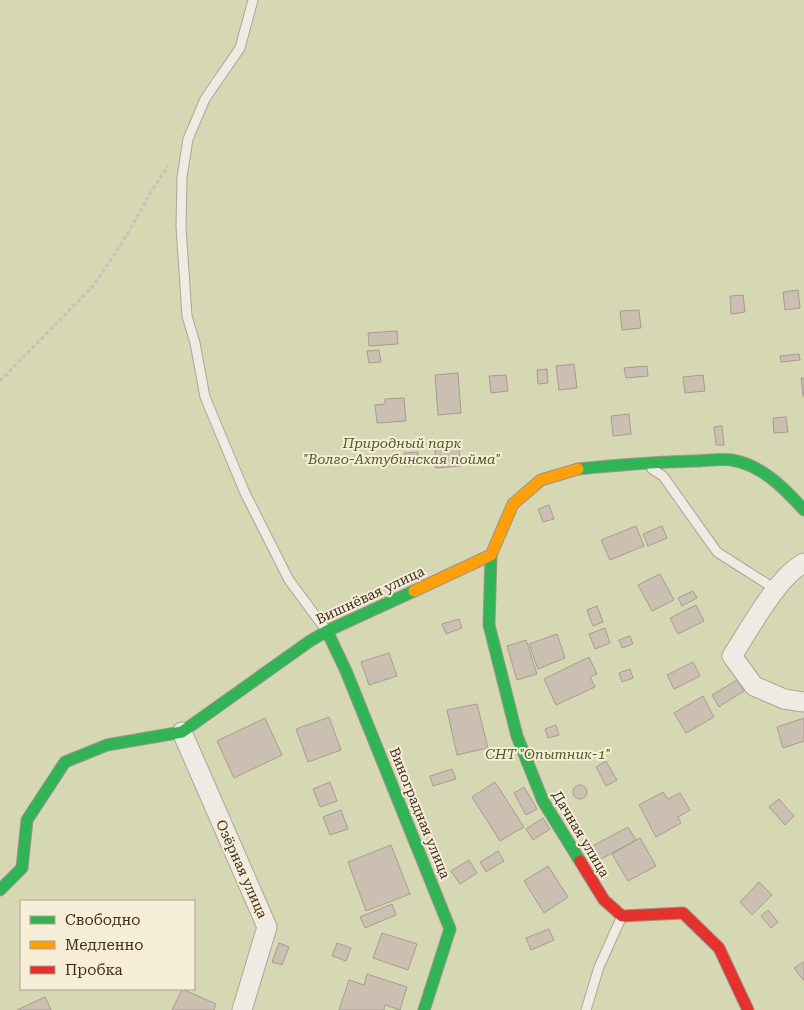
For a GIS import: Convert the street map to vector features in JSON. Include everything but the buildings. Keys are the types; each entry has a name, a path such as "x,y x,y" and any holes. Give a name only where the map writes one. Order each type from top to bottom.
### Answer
{"street":[{"path":"492,555 513,504 541,480 574,470 644,462 732,460 754,468 767,476 786,490 804,510"},
{"name":"Вишнёвая улица","path":"0,890 22,868 27,820 65,762 107,745 182,732 310,641 492,555"},
{"name":"Дачная улица","path":"492,555 489,625 518,736 543,801 604,900 622,916"},
{"path":"804,562 795,567 775,589 732,656 754,686 784,699 804,702"},
{"name":"Виноградная улица","path":"326,632 346,671 450,929 424,1010"},
{"name":"Озёрная улица","path":"182,732 268,927 242,1010"},
{"path":"622,916 683,913 719,948 748,1010"}],"lane":[{"path":"253,0 240,48 205,99 188,139 182,177 181,227 187,316 196,343 205,396 245,493 289,580 326,632"},
{"path":"644,462 663,476 717,552 775,589"},
{"path":"586,1010 599,966 622,916"}],"path":[{"path":"0,381 94,285 122,243 153,189 188,139"}],"green space":[{"name":"Природный парк \"Волго-Ахтубинская пойма\"","path":"0,0 804,0 804,1010 0,1010"}],"traffic: fast":[{"path":"578,469 718,459 732,460 763,472 781,486 804,510"},
{"path":"491,555 489,625 517,736 543,801 580,861"},
{"path":"0,890 22,868 27,820 65,762 107,745 182,732 310,641 327,631 414,591"},
{"path":"327,631 346,671 450,929 424,1010"}],"traffic: slow":[{"path":"414,591 491,555 513,504 541,480 578,469"}],"traffic: jam":[{"path":"580,861 604,900 622,916 683,913 719,948 748,1010"}],"park label":[{"name":"СНТ \"Опытник-1\"","path":"548,754"}]}
